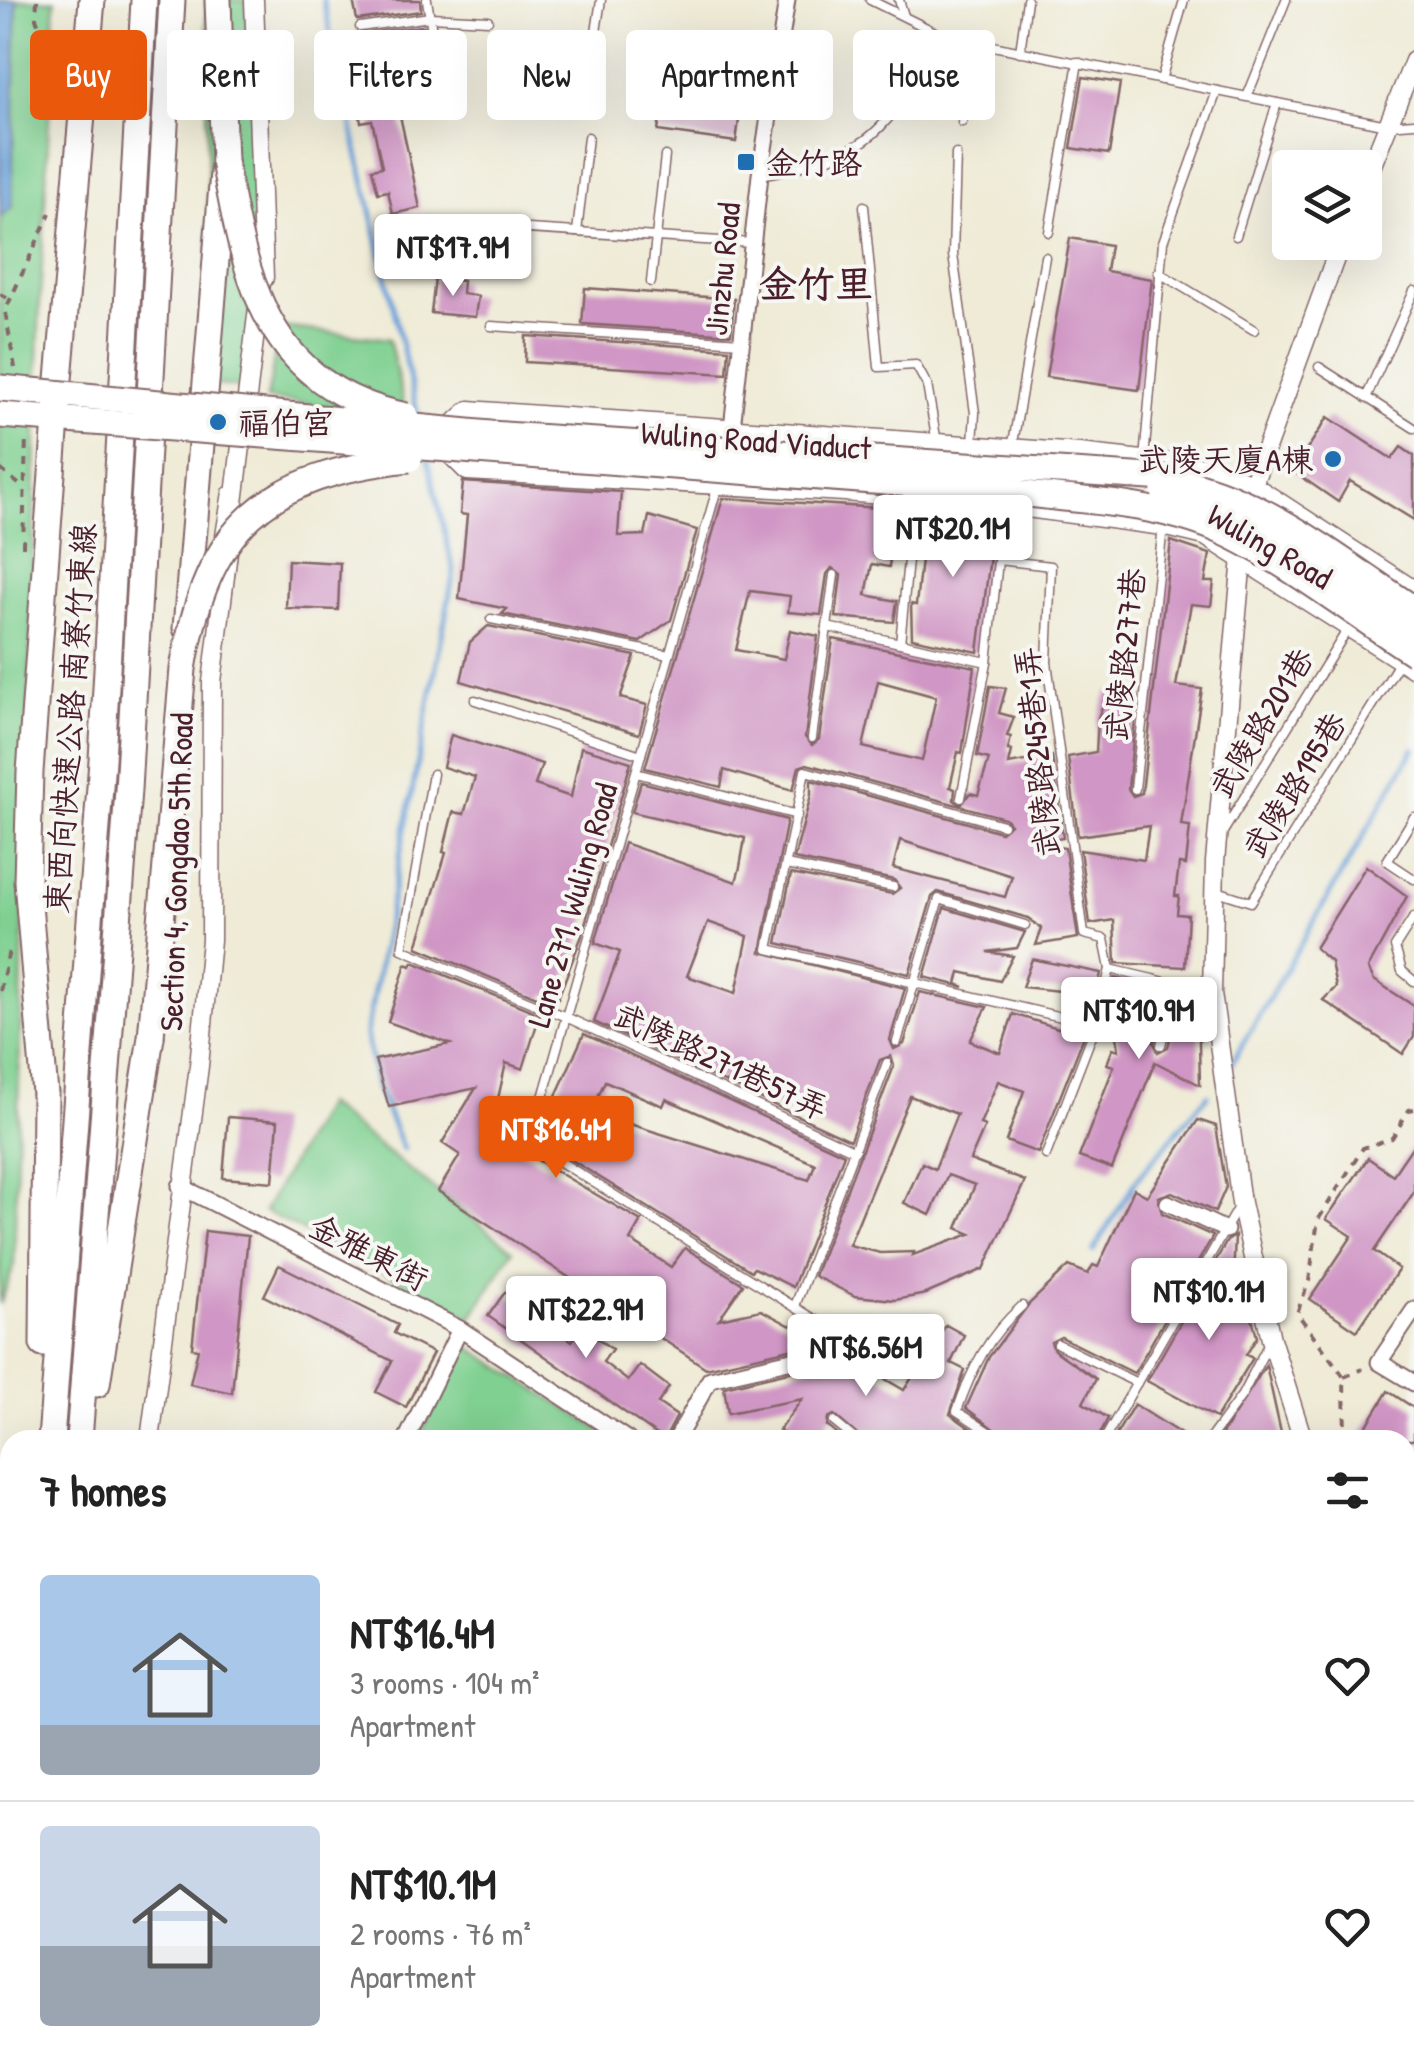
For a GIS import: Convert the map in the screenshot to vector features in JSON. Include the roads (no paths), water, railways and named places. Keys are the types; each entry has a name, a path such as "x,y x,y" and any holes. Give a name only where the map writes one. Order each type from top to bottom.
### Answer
{"highway":[{"path":"52,1430 42,1334 45,1094 27,881 30,772 92,0"},
{"name":"東西向快速公路 南寮竹東線","path":"52,1430 102,760 144,0"},
{"name":"東西向快速公路 南寮竹東線","path":"79,1430 128,790 172,0"},
{"path":"79,1430 102,1361 150,1038 224,162 218,0"},
{"path":"224,162 246,274 260,309 304,366 344,392 489,444"},
{"name":"Wuling Road Viaduct","path":"0,388 58,391 203,419"},
{"name":"Wuling Road Viaduct","path":"0,415 203,419 996,488 1164,514 1216,528 1410,661"},
{"path":"183,668 192,614 213,564 238,526 269,500 302,480 345,468 489,444"},
{"name":"Wuling Road Viaduct","path":"996,488 1165,478 1208,485 1242,498 1412,590"},
{"path":"996,488 1124,486 1202,503 1247,524 1414,632"}],"street":[{"name":"Section 4, Gongdao 5th Road","path":"151,1430 198,1066 210,940 212,682 242,427 268,332 254,0"},
{"name":"Jinzhu Road","path":"718,485 733,430 760,175 787,0"},
{"path":"1377,150 1414,61"},
{"path":"1301,1430 1271,1339 1240,1203 1212,993 1214,890 1251,484 1334,260"},
{"name":"Wuling Road","path":"1410,661 1376,644 1205,536 1163,526 996,488 914,498 467,471 436,439 468,410 1012,448 1214,468 1251,484 1412,590"},
{"path":"242,427 436,439"},
{"path":"814,490 818,436"},
{"path":"996,488 1012,448"},
{"name":"金雅東街","path":"180,1186 460,1329 613,1430"},
{"path":"1168,1202 1226,1230"},
{"path":"1414,1310 1380,1362 1414,1383"},
{"path":"411,1430 460,1329"},
{"path":"682,1430 710,1379 857,1345"}],"lane":[{"path":"427,0 432,30"},
{"path":"596,30 600,0"},
{"path":"870,0 931,30"},
{"path":"898,0 904,16"},
{"path":"1020,52 1028,0"},
{"path":"1160,80 1184,0"},
{"path":"1247,97 1286,0"},
{"path":"360,27 430,17 488,20"},
{"path":"995,46 1387,125 1414,123"},
{"path":"1048,232 1078,62"},
{"path":"1144,460 1162,242 1217,91"},
{"path":"1236,236 1278,103"},
{"path":"760,175 823,163 854,151 889,120"},
{"path":"576,232 588,137"},
{"path":"956,154 954,256 975,413 973,445"},
{"path":"651,282 665,156"},
{"path":"864,206 878,366 916,365 927,385 937,443"},
{"path":"447,224 752,242"},
{"path":"1012,448 1045,257"},
{"path":"1158,272 1254,330"},
{"path":"1366,398 1414,291"},
{"path":"492,326 742,342"},
{"path":"1319,367 1414,428"},
{"name":"Lane 271, Wuling Road","path":"718,485 530,1143 857,1345"},
{"path":"961,798 987,662 998,560 996,488"},
{"path":"900,643 914,498"},
{"name":"武陵路277巷","path":"1135,789 1163,526"},
{"name":"武陵路245巷1弄","path":"998,560 1052,566 1048,662 1084,934 1104,939 1110,970"},
{"path":"812,738 834,575"},
{"path":"1376,644 1412,590"},
{"path":"490,620 669,655"},
{"path":"827,627 987,662"},
{"name":"武陵路201巷","path":"1216,844 1349,627"},
{"name":"武陵路195巷","path":"1214,890 1251,902 1410,661"},
{"path":"475,700 641,755"},
{"path":"1002,825 805,771 768,949 1096,1025"},
{"path":"636,773 797,815"},
{"name":"武陵路271巷57弄","path":"433,774 402,949 566,1017 855,1151"},
{"path":"1414,816 1386,860 1414,879"},
{"path":"786,865 894,887"},
{"path":"897,1042 917,984 938,899 1025,925"},
{"path":"1414,917 1395,947 1402,971 1414,981"},
{"path":"1046,1155 1096,1025 1110,970 1212,993"},
{"path":"1161,1045 1176,986"},
{"name":"武陵路271巷57弄","path":"796,1306 888,1063"},
{"path":"1110,1430 1240,1203"},
{"path":"986,1430 957,1411 970,1373 994,1331 1022,1306"},
{"path":"1216,1430 1242,1395 1271,1339"},
{"path":"1058,1344 1137,1383"},
{"path":"834,1422 844,1430"}],"water":[{"path":"0,0 17,0 12,207 0,218"}],"waterway":[{"path":"323,0 418,416"},
{"path":"403,1149 376,1085 366,1034 454,572 427,456"},
{"path":"1231,1064 1414,749"},
{"path":"1093,1251 1137,1179 1208,1095"}],"place":[{"name":"金竹路","path":"746,162"},
{"name":"福伯宮","path":"218,422"},
{"name":"武陵天廈A棟","path":"1333,459"}],"district":[{"name":"金竹里","path":"816,283"}]}
